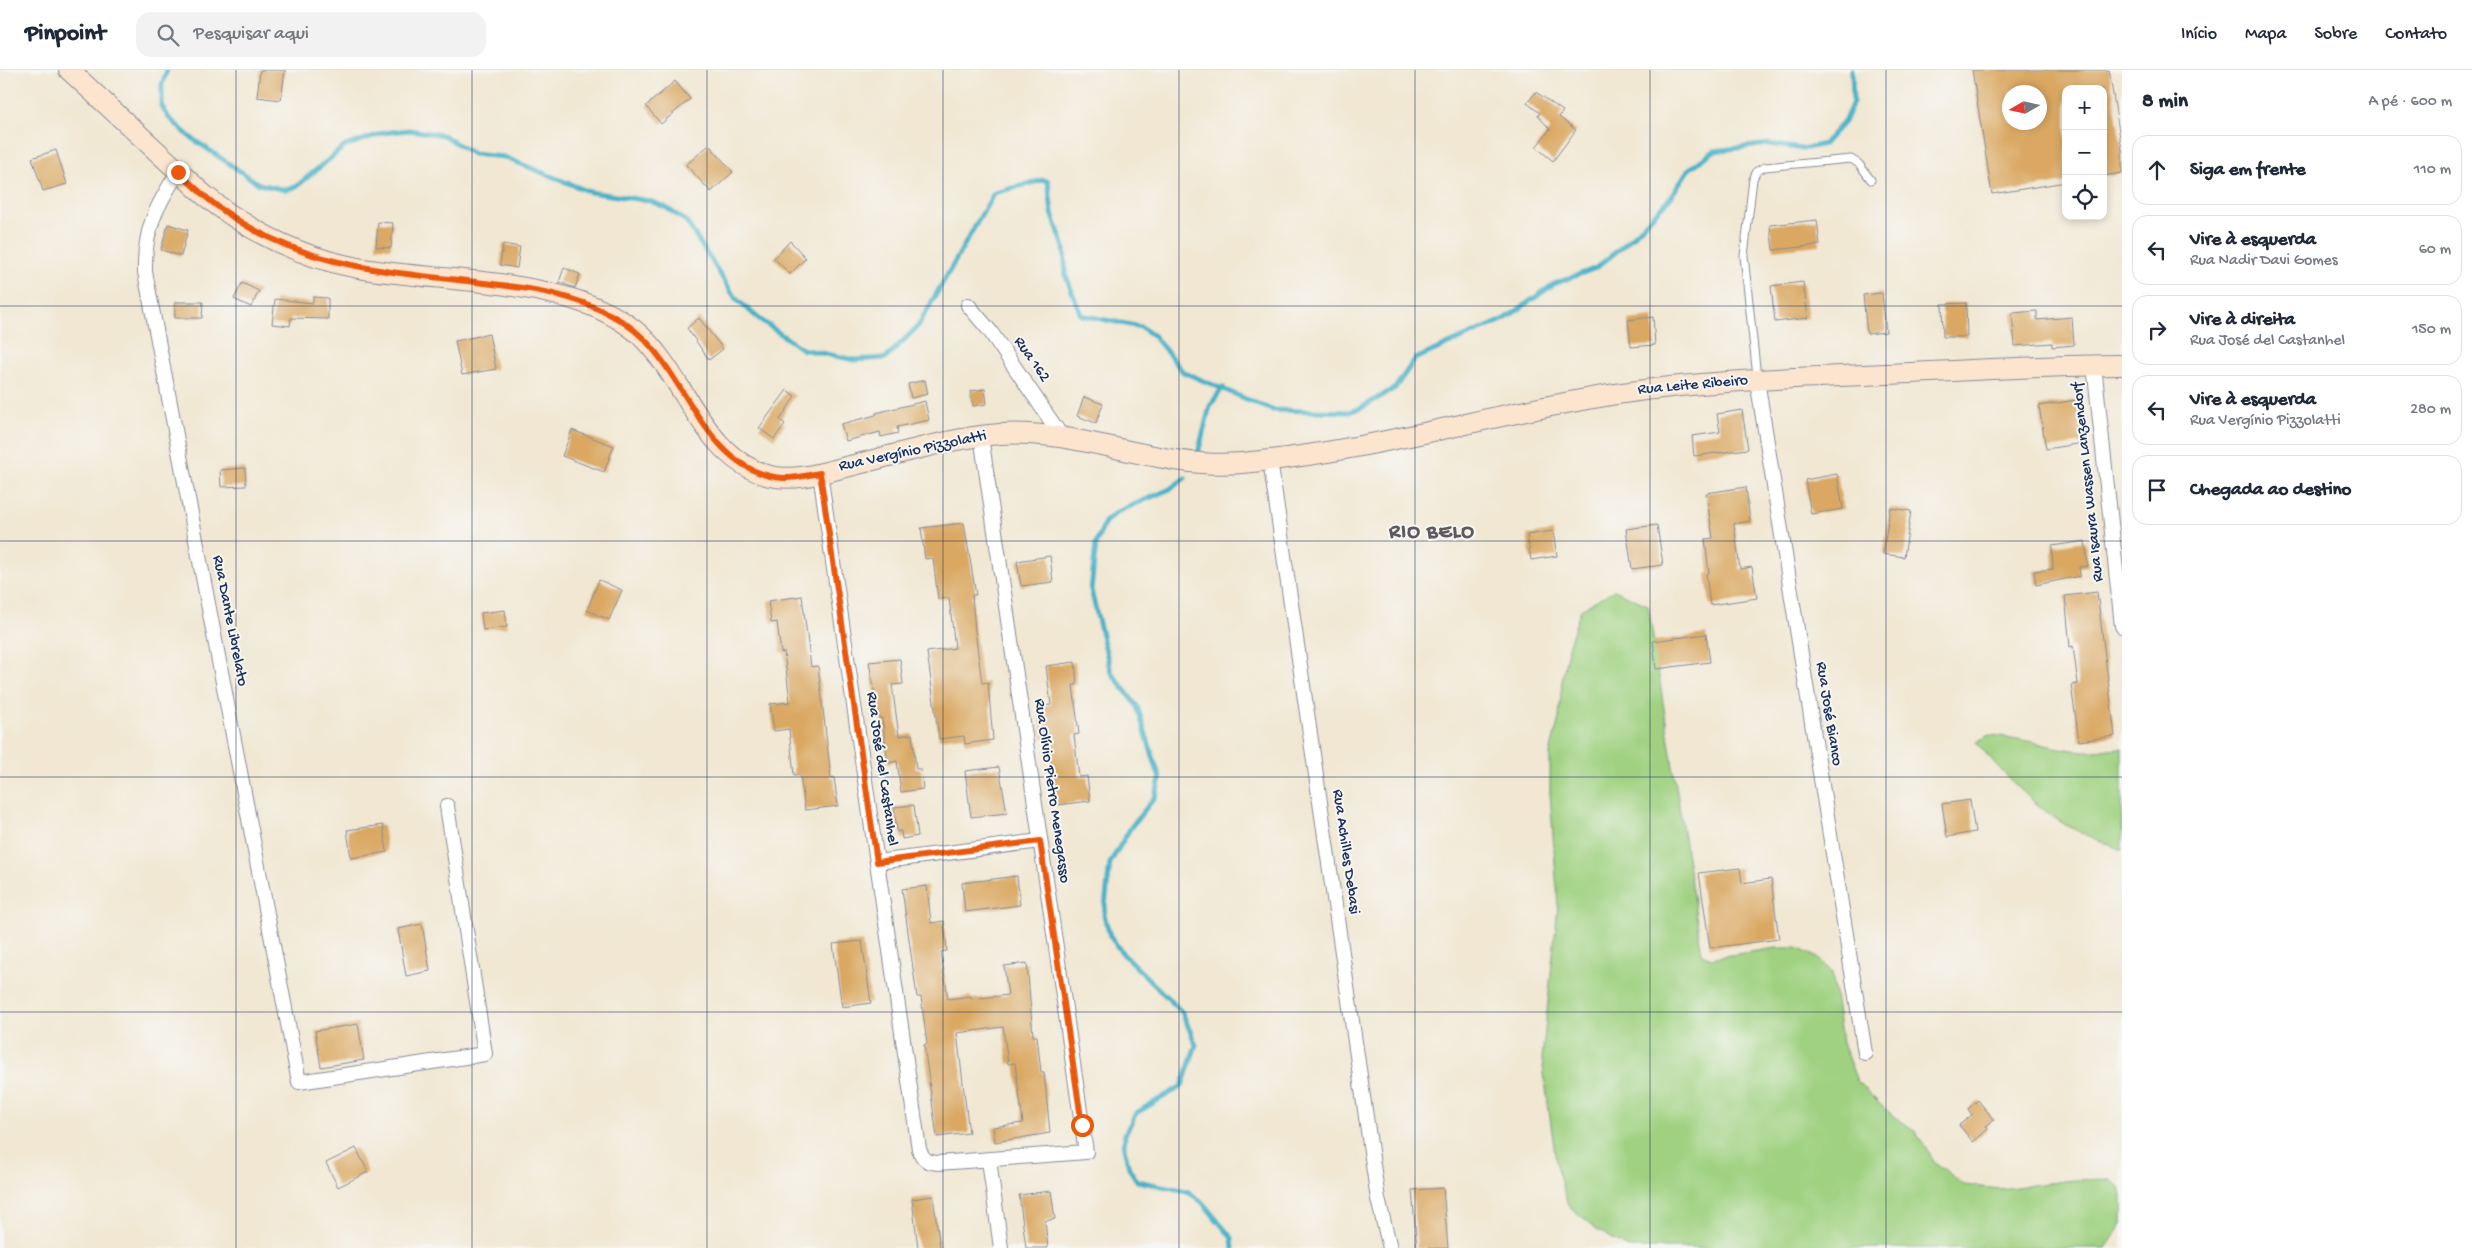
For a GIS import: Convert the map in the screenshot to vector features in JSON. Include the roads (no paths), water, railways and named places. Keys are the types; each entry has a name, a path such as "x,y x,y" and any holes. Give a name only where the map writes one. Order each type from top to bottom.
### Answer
{"street":[{"name":"Rua Vergínio Pizzolatti","path":"69,70 217,206 240,222 274,241 309,255 355,268 537,290 567,298 611,314 644,339 715,438 732,456 748,467 767,475 783,478 820,473 981,436 1014,434 1062,437 1116,446 1184,463 1209,465 1270,460"},
{"name":"Rua Dante Librelato","path":"178,172 158,205 149,226 144,249 145,272 299,1082 485,1054 447,806"},
{"name":"Rua 162","path":"968,305 990,331 1062,437"},
{"name":"Rua Isaura Wassen Lanzendorf","path":"2094,365 2122,626"},
{"name":"Rua Leite Ribeiro","path":"1270,460 1357,447 1619,393 1757,380 2122,365"},
{"name":"Rua José Bianco","path":"1757,380 1865,1052"},
{"name":"Rua Olívio Pietro Menegasso","path":"981,436 1086,1152 989,1160"},
{"name":"Rua Achilles Debasi","path":"1270,460 1378,1199 1390,1248"},
{"name":"Rua José del Castanhel","path":"820,473 918,1150 922,1158 928,1162 989,1160"},
{"path":"877,862 1040,841"},
{"path":"989,1160 1002,1248"}],"lane":[{"path":"1757,380 1744,256 1753,179 1757,171 1765,167 1851,159 1858,164 1871,180"}],"waterway":[{"path":"167,70 162,84 162,106 168,117 190,137 259,184 286,190 297,186 345,146 383,133 409,130 443,135 473,154 504,157 590,192 650,201 665,207 686,221 736,299 758,318 802,349 854,360 886,358 918,326 994,193 1043,180 1048,181 1052,213 1064,247 1066,276 1081,315 1141,327 1154,336 1183,372 1272,410 1349,412 1361,408 1395,388 1415,359 1505,319 1554,284 1596,268 1622,247 1670,198 1688,170 1714,151 1769,144 1802,149 1824,144 1844,122 1853,102 1852,70"},
{"path":"1198,453 1210,406 1223,387"},
{"path":"1185,478 1170,489 1117,512 1105,522 1096,543 1091,590 1111,672 1137,706 1160,779 1155,797 1131,827 1110,863 1104,915 1110,936 1123,954 1182,1012 1196,1045 1182,1086 1136,1113 1125,1134 1124,1148 1129,1168 1137,1181 1187,1191 1202,1202 1232,1238 1233,1248"}],"district":[{"name":"RIO BELO","path":"1432,533"}]}
